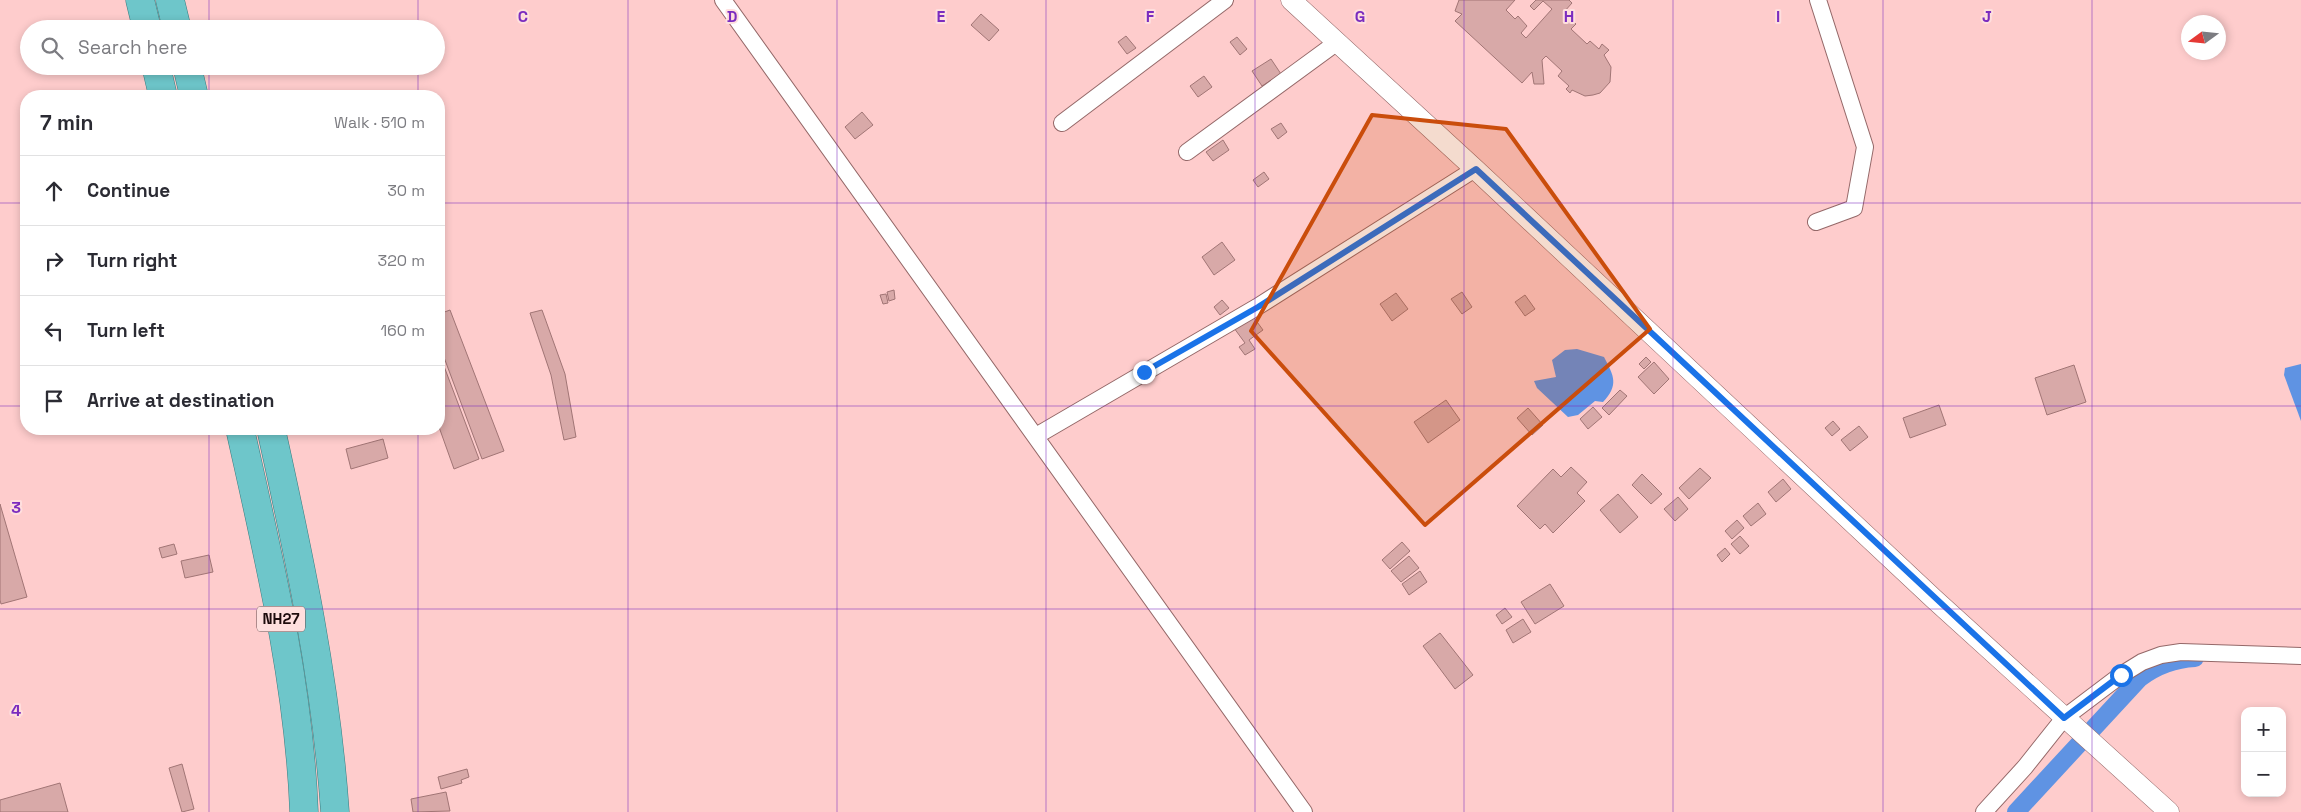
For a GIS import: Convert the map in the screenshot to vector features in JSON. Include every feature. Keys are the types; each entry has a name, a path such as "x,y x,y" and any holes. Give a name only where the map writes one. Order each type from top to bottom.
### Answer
{"highway":[{"path":"140,0 145,20"},
{"path":"170,0 175,20"},
{"path":"158,75 162,90"},
{"path":"188,75 192,90"},
{"name":"NH27","path":"241,435 285,645 300,742 304,812"},
{"name":"NH27","path":"272,435 315,640 331,759 335,812"}],"street":[{"path":"723,0 1304,812"},
{"path":"1062,123 1225,0"},
{"path":"1291,0 1476,169 2076,730 2169,812"},
{"path":"1816,222 1854,208 1865,147 1818,0"},
{"path":"1187,152 1336,43"},
{"path":"1036,436 1258,307 1476,169"},
{"path":"1984,812 2025,768 2076,730 2121,675 2142,662 2161,655 2180,652 2301,656"}],"highlighted area":[{"path":"1372,115 1506,129 1650,329 1425,525 1251,331"}],"water":[{"path":"1577,349 1604,357 1612,375 1613,385 1603,402 1595,401 1578,415 1568,417 1537,388 1534,381 1556,377 1552,360 1565,350"},
{"path":"2301,364 2301,421 2284,375 2285,368"}],"building":[{"path":"1459,0 1515,0 1506,10 1515,19 1518,16 1527,26 1521,33 1526,38 1552,9 1543,1 1534,10 1530,6 1536,0 1569,0 1572,3 1564,12 1576,24 1571,29 1587,44 1590,41 1599,49 1602,44 1609,50 1604,55 1611,67 1610,82 1600,93 1593,95 1585,96 1572,90 1570,93 1566,89 1569,86 1558,76 1562,71 1546,56 1542,60 1544,84 1534,84 1532,72 1522,83 1455,21 1462,14 1455,11"},
{"path":"981,14 999,30 989,41 971,25"},
{"path":"1126,36 1136,48 1127,54 1118,42"},
{"path":"1237,37 1247,49 1240,55 1230,42"},
{"path":"1271,59 1281,74 1262,86 1252,71"},
{"path":"1204,76 1212,87 1198,97 1190,86"},
{"path":"862,112 873,125 855,139 845,127"},
{"path":"1281,123 1287,132 1278,139 1271,129"},
{"path":"1223,140 1229,150 1213,161 1206,152"},
{"path":"1264,172 1269,179 1258,187 1253,180"},
{"path":"1222,242 1235,260 1214,275 1202,257"},
{"path":"894,290 895,299 889,301 887,292"},
{"path":"1462,292 1472,307 1462,314 1451,299"},
{"path":"1396,293 1408,309 1392,321 1380,304"},
{"path":"886,294 888,303 883,304 880,295"},
{"path":"1525,295 1535,309 1525,316 1515,302"},
{"path":"1222,300 1229,308 1220,315 1214,307"},
{"path":"450,310 504,451 482,459 445,360 445,312"},
{"path":"542,310 565,374 576,437 564,440 551,375 530,313"},
{"path":"1252,315 1263,330 1249,340 1255,349 1245,355 1239,347 1245,343 1234,328"},
{"path":"1646,357 1651,362 1644,369 1639,364"},
{"path":"1654,362 1669,379 1654,394 1638,377"},
{"path":"2074,365 2086,402 2047,415 2035,378"},
{"path":"445,369 479,459 454,469 442,435 445,435"},
{"path":"1620,390 1627,396 1609,415 1602,408"},
{"path":"1446,400 1460,420 1428,443 1414,422"},
{"path":"1939,405 1946,425 1910,438 1903,418"},
{"path":"1593,407 1602,417 1588,429 1580,419"},
{"path":"1528,408 1543,425 1532,435 1517,418"},
{"path":"1833,421 1840,429 1832,436 1825,428"},
{"path":"1859,426 1868,437 1850,451 1841,440"},
{"path":"383,439 388,458 351,469 346,449"},
{"path":"1571,467 1587,482 1577,493 1585,501 1553,533 1545,524 1540,529 1517,506 1553,469 1561,477"},
{"path":"1700,468 1711,478 1689,499 1679,488"},
{"path":"1642,474 1662,494 1651,504 1632,485"},
{"path":"1783,479 1791,489 1776,502 1768,492"},
{"path":"1618,494 1638,517 1620,533 1600,510"},
{"path":"1678,497 1688,509 1675,521 1664,509"},
{"path":"1758,503 1766,514 1751,526 1743,516"},
{"path":"0,504 27,597 1,604 0,600"},
{"path":"1737,520 1744,528 1732,539 1725,531"},
{"path":"1740,536 1749,546 1740,554 1731,544"},
{"path":"1402,542 1410,551 1390,569 1382,560"},
{"path":"174,544 177,554 162,558 159,548"},
{"path":"1725,548 1730,554 1722,562 1717,555"},
{"path":"209,555 213,572 185,578 181,561"},
{"path":"1409,556 1419,568 1401,582 1391,571"},
{"path":"1420,571 1427,582 1409,595 1402,584"},
{"path":"1550,584 1564,606 1535,624 1521,602"},
{"path":"1505,608 1512,617 1502,624 1496,615"},
{"path":"1523,619 1531,632 1513,643 1506,630"},
{"path":"1440,633 1473,675 1455,689 1423,646"},
{"path":"182,764 194,809 182,812 169,768"},
{"path":"467,769 469,777 461,780 462,783 441,789 438,777"},
{"path":"60,783 68,812 0,812 0,800"},
{"path":"446,792 450,811 413,812 411,799"}],"waterway":[{"path":"2016,812 2140,678 2166,664 2195,658"}],"route":[{"path":"1144,372 1258,307 1476,169 1934,599 2064,718 2121,675"}]}
